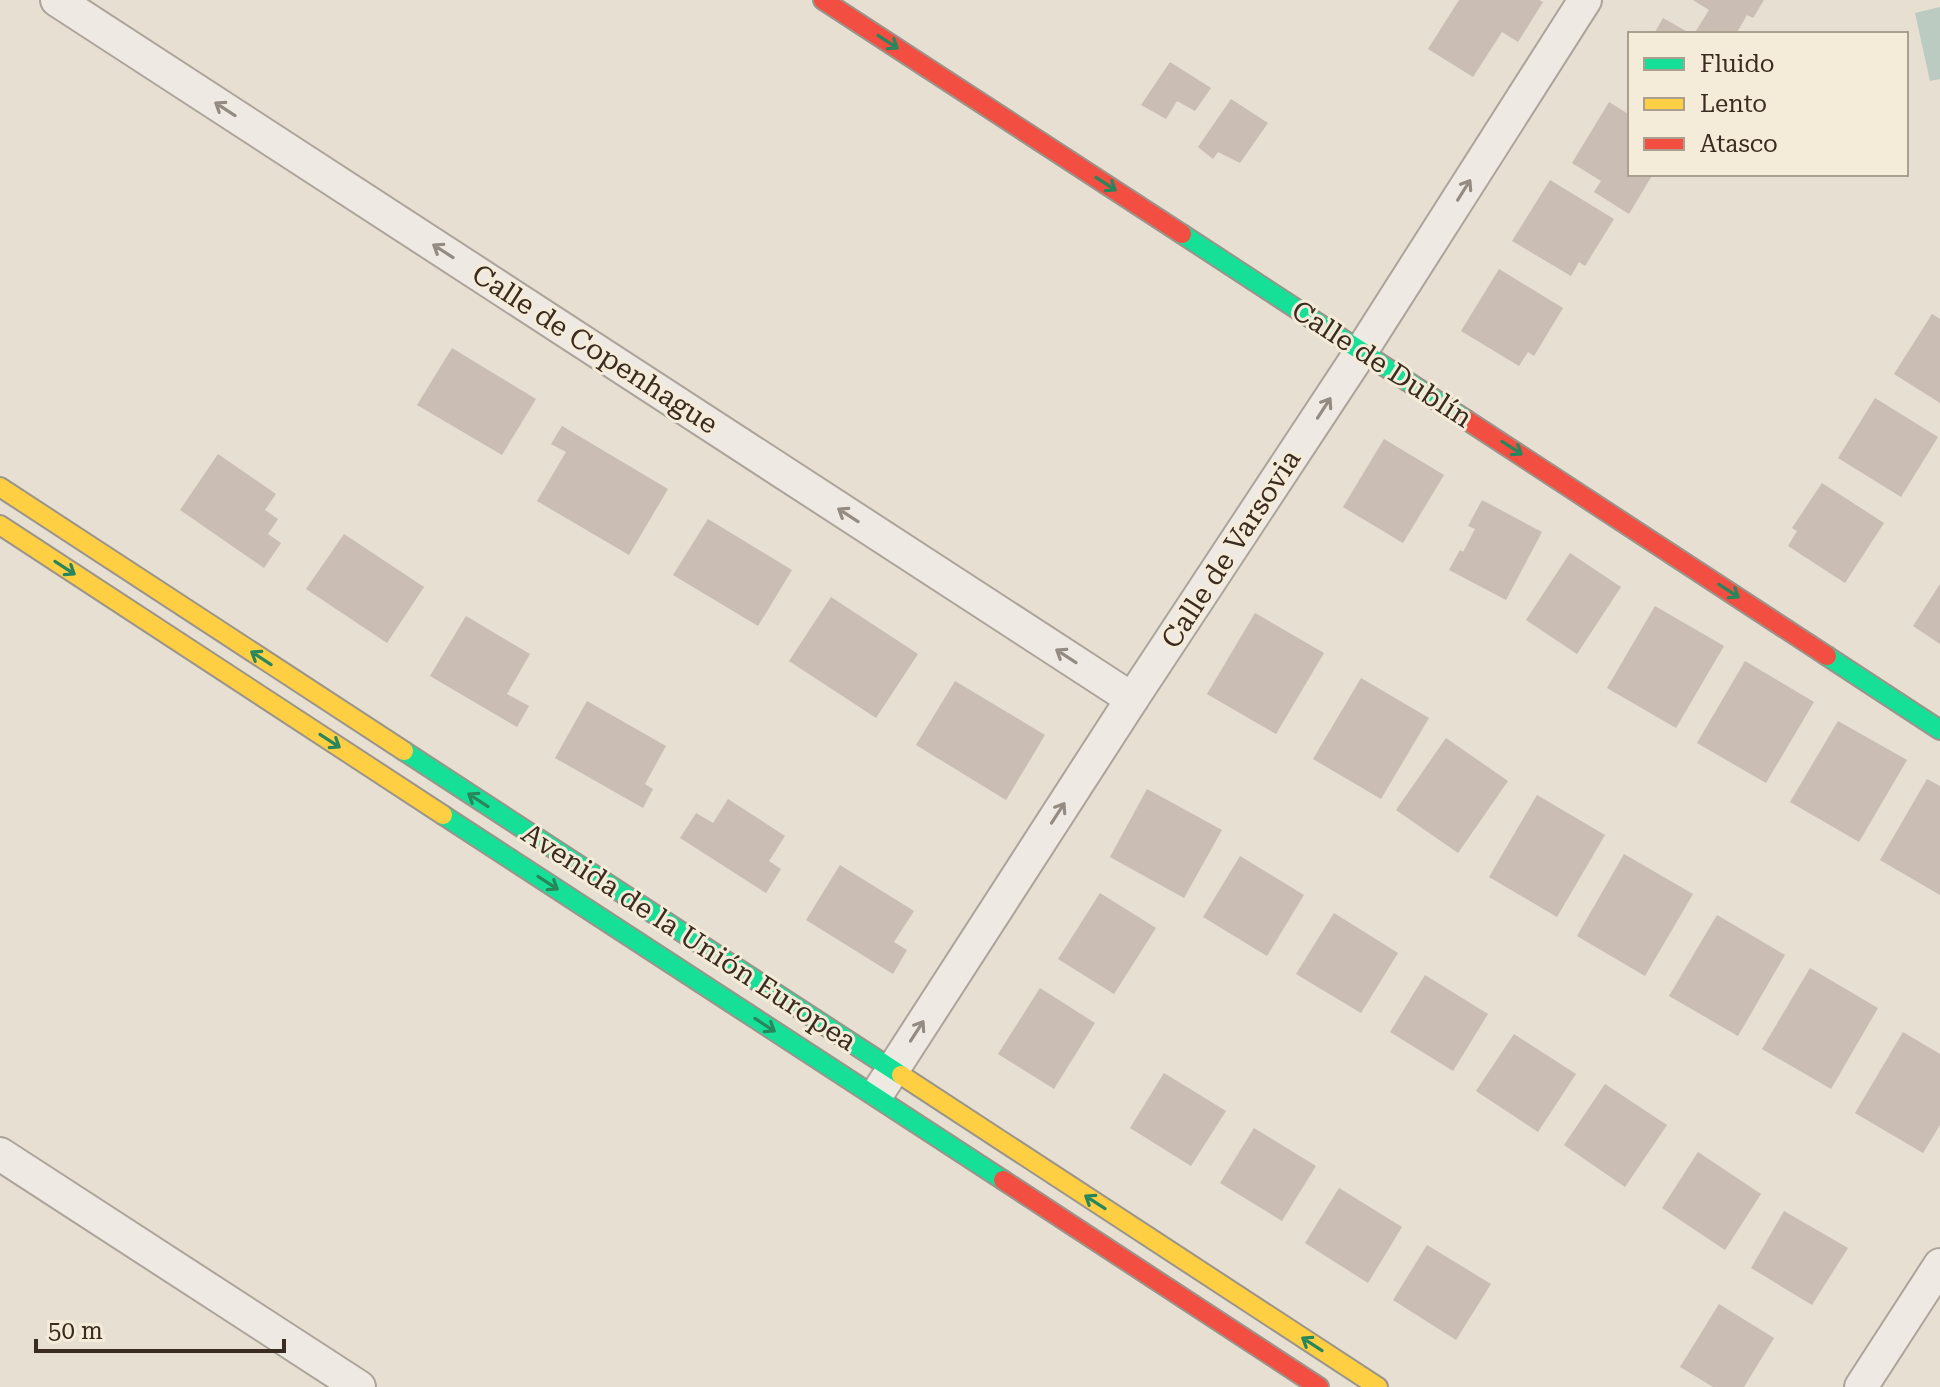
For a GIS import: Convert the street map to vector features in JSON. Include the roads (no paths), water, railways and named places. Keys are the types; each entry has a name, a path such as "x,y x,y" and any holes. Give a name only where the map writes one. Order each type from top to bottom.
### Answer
{"street":[{"name":"Calle de Copenhague","path":"57,0 1132,699"},
{"name":"Calle de Dublín","path":"823,0 1940,730"},
{"name":"Calle de Varsovia","path":"875,1097 1362,350 1585,0"},
{"name":"Avenida de la Unión Europea","path":"0,487 1378,1387"},
{"name":"Avenida de la Unión Europea","path":"0,525 1319,1387"},
{"path":"0,1154 359,1387"},
{"path":"1861,1387 1940,1265"}]}
